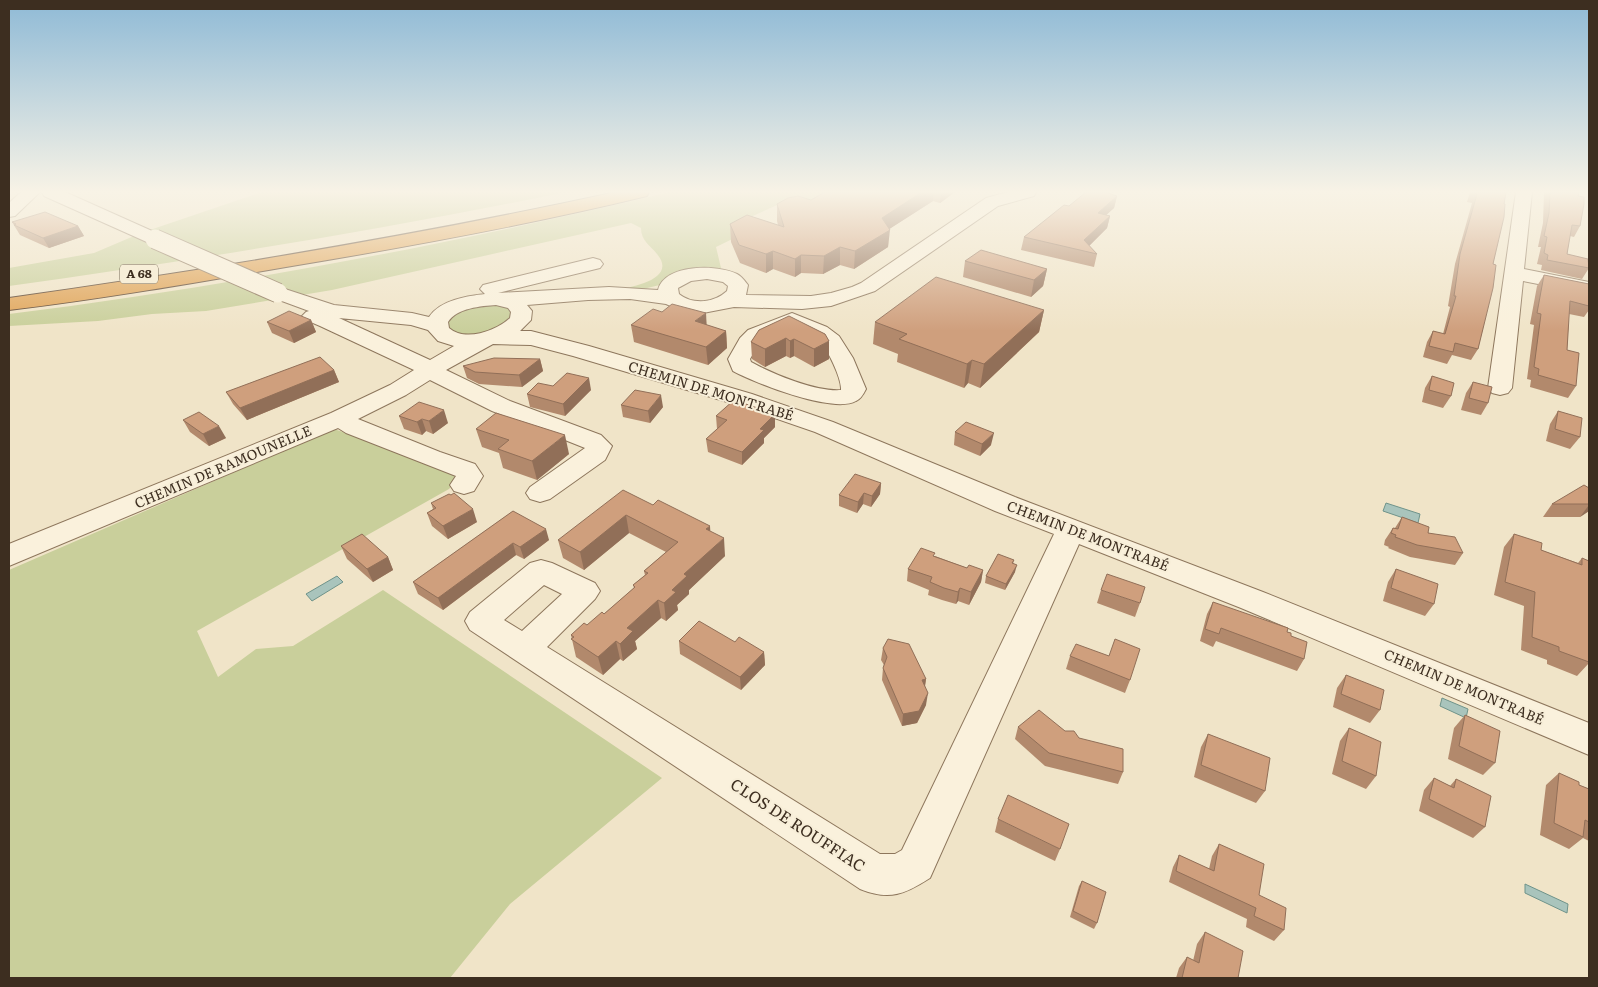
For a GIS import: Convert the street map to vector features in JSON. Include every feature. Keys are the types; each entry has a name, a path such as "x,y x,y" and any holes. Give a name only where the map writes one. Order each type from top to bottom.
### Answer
{"highway":[{"name":"A 68","path":"9,292 372,238"},
{"name":"A 68","path":"9,304 269,266 419,238"}],"street":[{"path":"153,238 278,293 331,312 374,316 411,314 452,308 482,300 556,295 671,292 691,306 709,306 732,296 742,300 769,301 792,310 854,293 868,287 939,238"},
{"path":"1500,388 1518,238"},
{"path":"482,300 482,294 492,288 593,264"},
{"path":"1514,273 1589,288"},
{"path":"671,292 689,275 715,274 735,282 732,296"},
{"name":"CHEMIN DE RAMOUNELLE","path":"9,556 340,418 398,390 463,350 509,330 534,304 556,295"},
{"name":"CHEMIN DE MONTRABÉ","path":"504,300 515,304 522,310 521,317 536,332 581,350"},
{"path":"432,368 440,356 443,315 452,308"},
{"path":"792,310 800,326 827,336 832,342 854,389 847,397 832,398 758,375 741,366 739,359 752,337 763,331 780,326 792,310"},
{"path":"313,316 432,368 438,375 501,406 592,441 599,446 596,454 540,493"},
{"name":"CHEMIN DE MONTRABÉ","path":"374,316 412,319 468,340 530,338 581,350 743,399 824,427 853,438 924,471 1252,600 1589,739"},
{"path":"340,418 356,428 466,470 470,476 464,485"},
{"name":"CLOS DE ROUFFIAC","path":"525,648 875,876 899,874 916,864 1067,537 1072,530"}],"green space":[{"path":"129,238 317,238 148,266 9,286 9,268 94,253"},
{"path":"462,238 564,238 332,290 206,311 152,314 98,321 9,326 9,314 258,277"},
{"path":"643,238 734,238 716,247 721,268 718,271 643,289 616,290 642,284 657,276 662,270 662,263 657,254"},
{"path":"484,303 505,305 511,309 511,321 496,329 469,336 460,335 446,325 452,313"},
{"path":"334,429 460,472 460,477 449,489 197,631 218,677 256,649 293,646 383,590 662,778 510,904 450,978 9,978 9,570"}],"water":[{"path":"1386,503 1420,514 1418,523 1383,511"},
{"path":"337,576 343,582 312,601 306,594"},
{"path":"1442,698 1468,709 1466,718 1440,706"},
{"path":"1525,884 1568,904 1567,913 1525,893"}],"building":[{"path":"736,238 877,238 855,251 840,247 824,256 801,255 795,259 773,251 766,254 739,245"},
{"path":"1029,238 1086,238 1084,240 1097,254"},
{"path":"1465,238 1499,238 1493,264 1496,265 1493,288 1478,349 1455,343 1453,352 1429,346 1433,331 1445,334 1456,296 1454,296 1460,254"},
{"path":"1547,238 1570,238 1567,254 1588,259 1589,268 1547,260 1548,255 1544,253"},
{"path":"981,250 1047,269 1034,280 965,261"},
{"path":"1544,275 1589,284 1589,306 1570,301 1567,350 1579,353 1576,386 1538,375 1539,369 1534,367 1541,314 1537,313"},
{"path":"936,277 1044,310 984,364 972,360 967,364 899,339 907,334 875,322"},
{"path":"672,304 706,313 695,321 726,331 706,347 631,325 653,309 662,312"},
{"path":"289,311 311,320 289,331 267,322"},
{"path":"789,316 825,334 829,341 814,349 794,339 790,341 786,338 765,349 751,342 759,330"},
{"path":"320,357 334,370 240,408 226,392"},
{"path":"494,358 540,359 519,375 475,372 463,366"},
{"path":"567,373 589,378 563,404 527,394 538,383 553,386"},
{"path":"1432,376 1454,383 1451,396 1429,390"},
{"path":"1473,382 1492,387 1488,403 1469,398"},
{"path":"635,390 661,395 648,411 621,405"},
{"path":"734,400 775,414 760,429 764,430 742,452 706,439 727,420 716,416"},
{"path":"419,402 444,410 429,421 422,419 417,422 399,416"},
{"path":"1558,411 1582,418 1580,437 1555,429"},
{"path":"199,412 219,426 203,434 183,420"},
{"path":"496,413 565,435 532,461 498,449 509,440 476,429"},
{"path":"966,422 994,433 982,444 955,432"},
{"path":"855,474 881,483 872,496 864,493 858,502 839,495"},
{"path":"1584,485 1589,488 1589,504 1552,504"},
{"path":"623,490 653,505 658,500 710,526 706,529 724,538 684,574 687,576 672,590 676,592 664,603 658,600 627,628 633,631 620,644 616,641 598,657 571,639 574,637 571,635 584,623 587,625 602,612 604,614 648,573 644,571 678,542 626,515 580,552 558,540"},
{"path":"454,493 473,509 443,526 427,513 436,508 431,503"},
{"path":"513,511 546,529 520,547 513,543 438,598 413,582"},
{"path":"1402,517 1429,527 1428,533 1455,537 1463,553 1417,545 1395,537 1396,535 1391,533 1393,528 1398,529"},
{"path":"362,534 388,557 367,569 341,546"},
{"path":"1514,534 1542,543 1541,550 1582,565 1582,558 1589,561 1589,662 1559,651 1559,647 1532,637 1535,592 1505,582"},
{"path":"921,548 935,553 933,556 967,568 969,565 983,570 971,592 960,588 958,592 944,588 930,582 932,577 908,569"},
{"path":"998,554 1014,560 1012,563 1017,565 1006,584 986,576"},
{"path":"1396,569 1438,584 1434,604 1391,588"},
{"path":"1107,574 1145,587 1140,603 1101,590"},
{"path":"1213,602 1288,628 1287,632 1291,633 1291,636 1307,642 1304,659 1221,628 1219,634 1205,629"},
{"path":"699,621 735,642 739,637 764,652 740,677 679,641"},
{"path":"888,639 909,644 926,679 922,680 928,693 919,711 903,714 883,668 887,657 883,648"},
{"path":"1115,639 1140,649 1130,680 1070,656 1076,644 1109,656"},
{"path":"1346,675 1384,690 1380,710 1341,694"},
{"path":"1039,710 1065,731 1074,731 1079,738 1123,749 1123,772 1049,753 1018,727"},
{"path":"1465,715 1500,731 1495,763 1459,746"},
{"path":"1349,728 1381,742 1376,776 1342,761"},
{"path":"1208,734 1270,758 1265,791 1201,765"},
{"path":"1559,773 1589,789 1589,822 1585,820 1583,837 1554,823"},
{"path":"1434,778 1454,788 1456,779 1491,796 1485,827 1429,799"},
{"path":"1008,795 1069,824 1060,849 998,819"},
{"path":"1219,844 1264,864 1259,895 1286,908 1284,930 1254,916 1256,908 1176,871 1179,855 1214,871"},
{"path":"1082,881 1106,892 1097,923 1073,911"},
{"path":"1205,932 1243,951 1238,978 1182,978 1187,957 1199,963"}]}
